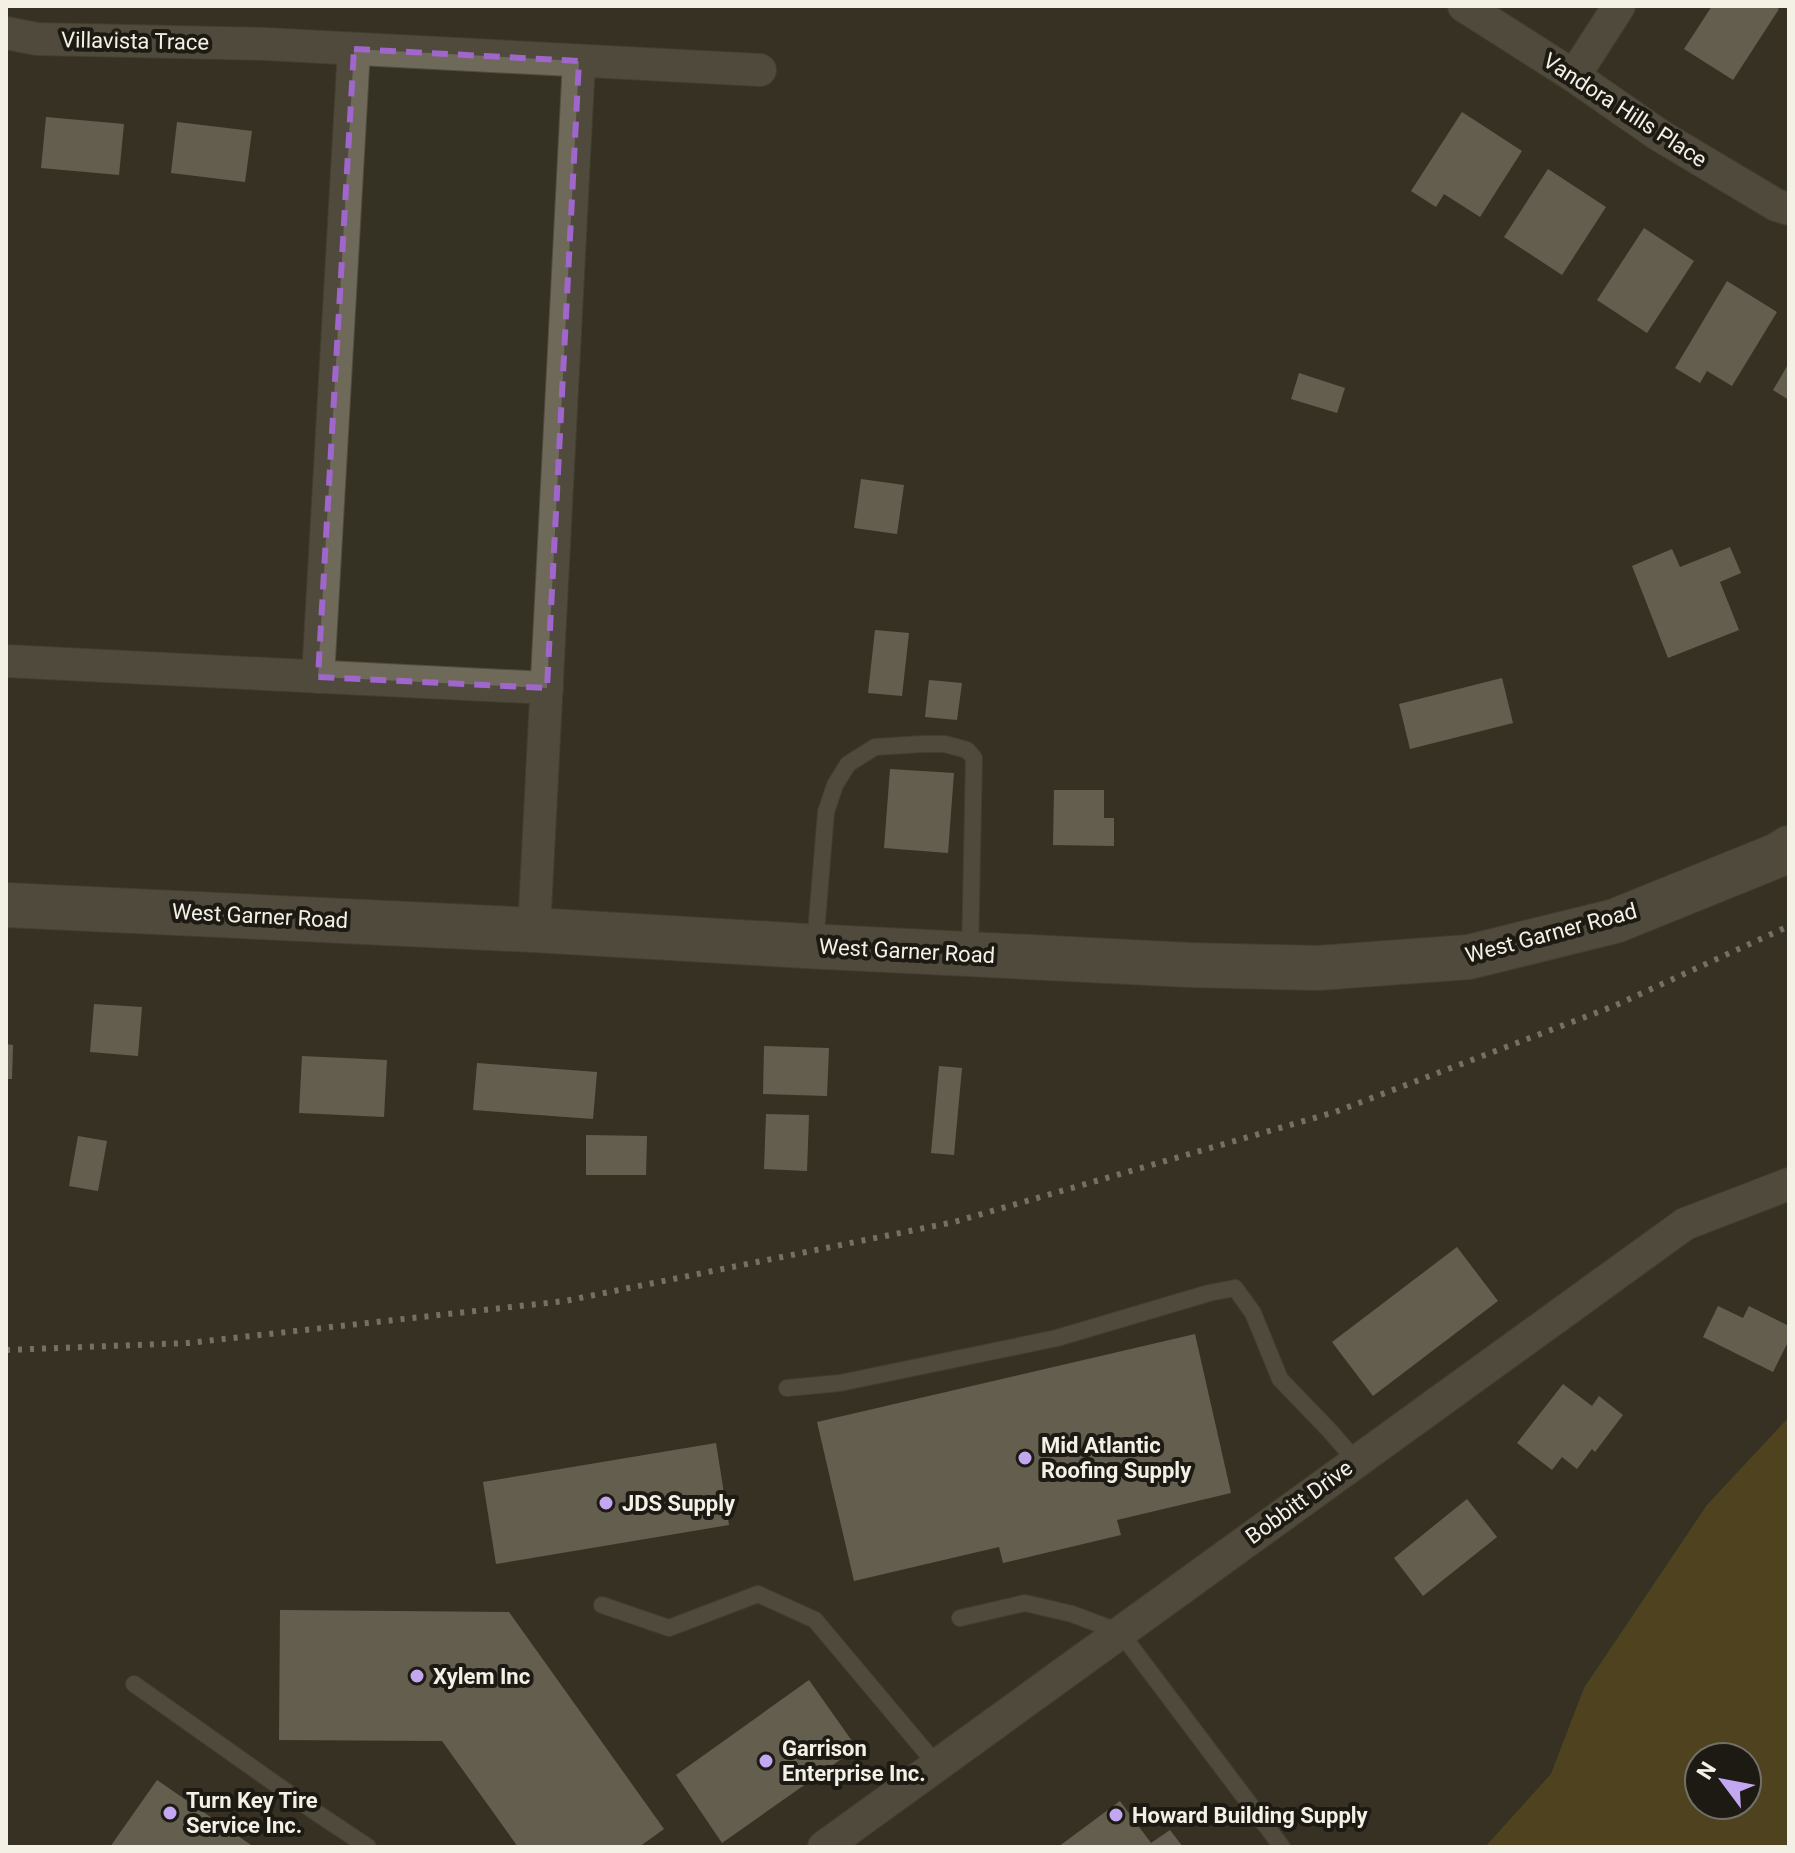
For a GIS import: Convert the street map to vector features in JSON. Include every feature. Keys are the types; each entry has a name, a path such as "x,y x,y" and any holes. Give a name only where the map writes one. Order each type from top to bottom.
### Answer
{"main road":[{"name":"West Garner Road","path":"6,905 1190,965 1318,968 1469,957 1615,921 1789,848"}],"street":[{"name":"Vandora Hills Place","path":"1464,6 1659,135 1776,205 1789,209"},
{"path":"1574,76 1619,6"},
{"name":"Villavista Trace","path":"6,33 37,39 265,44 760,70"},
{"path":"318,677 354,49"},
{"path":"534,930 579,61"},
{"path":"6,661 547,688"},
{"name":"Bobbitt Drive","path":"824,1847 1685,1224 1789,1184"}],"lane":[{"path":"815,946 826,812 835,785 848,764 875,747 945,744 967,750 974,758 970,954"},
{"path":"787,1388 840,1383 1057,1338 1235,1288 1253,1313 1280,1379 1356,1461"},
{"path":"602,1605 669,1628 758,1594 815,1620 936,1764"},
{"path":"960,1618 1025,1603 1072,1614 1120,1632 1282,1847"},
{"path":"134,1684 368,1847"}],"highlighted area":[{"path":"354,49 579,61 547,688 318,677"}],"shaded area":[{"path":"1789,1417 1789,1847 1485,1847 1551,1774 1584,1688 1707,1505"}],"building":[{"path":"1712,6 1774,6 1779,9 1733,80 1684,49"},
{"path":"1462,112 1522,151 1480,217 1444,194 1436,207 1411,191"},
{"path":"46,117 124,124 119,175 41,168"},
{"path":"177,122 252,131 245,182 171,173"},
{"path":"1548,169 1606,207 1562,275 1504,237"},
{"path":"1644,228 1694,261 1647,333 1597,300"},
{"path":"1727,281 1777,312 1732,386 1707,371 1700,383 1675,368"},
{"path":"1789,363 1789,400 1773,390"},
{"path":"1299,373 1345,388 1337,413 1291,399"},
{"path":"861,479 904,485 897,534 854,528"},
{"path":"1730,547 1741,573 1720,582 1739,630 1668,658 1632,566 1672,549 1680,567"},
{"path":"875,630 909,633 902,696 868,693"},
{"path":"1502,678 1513,723 1410,749 1399,704"},
{"path":"929,680 962,683 957,720 925,717"},
{"path":"890,769 954,773 948,853 884,848"},
{"path":"1054,790 1104,790 1104,818 1114,818 1114,846 1053,845"},
{"path":"94,1004 142,1007 138,1056 90,1052"},
{"path":"6,1044 13,1045 12,1079 6,1079"},
{"path":"764,1046 829,1048 827,1096 763,1094"},
{"path":"302,1056 387,1060 384,1117 299,1113"},
{"path":"477,1063 597,1072 593,1119 473,1110"},
{"path":"939,1066 962,1068 954,1155 931,1153"},
{"path":"766,1114 809,1115 807,1171 764,1169"},
{"path":"586,1135 647,1136 646,1175 586,1175"},
{"path":"78,1136 107,1141 98,1191 69,1186"},
{"path":"1457,1247 1498,1301 1373,1396 1332,1342"},
{"path":"1718,1306 1743,1318 1749,1306 1789,1326 1789,1340 1773,1372 1703,1337"},
{"name":"Mid Atlantic Roofing Supply","path":"1195,1334 1231,1493 1117,1520 1121,1535 1003,1563 999,1547 854,1581 817,1422"},
{"path":"1563,1384 1592,1406 1599,1396 1623,1415 1595,1452 1592,1449 1577,1469 1562,1457 1552,1470 1517,1443"},
{"name":"JDS Supply","path":"716,1443 729,1525 496,1564 483,1482"},
{"path":"1467,1499 1497,1537 1423,1596 1394,1558"},
{"name":"Xylem Inc","path":"280,1610 509,1612 664,1829 639,1847 518,1847 442,1741 279,1740"},
{"name":"Garrison Enterprise Inc.","path":"809,1680 857,1748 722,1843 676,1775"},
{"name":"Turn Key Tire Service Inc.","path":"157,1780 254,1847 110,1847"},
{"name":"Howard Building Supply","path":"1120,1801 1151,1843 1170,1830 1183,1847 1058,1847"}],"railway":[{"path":"6,1350 188,1343 565,1301 954,1222 1335,1112 1614,1006 1789,926"}],"place":[{"name":"Mid Atlantic Roofing Supply","path":"1025,1458"},
{"name":"JDS Supply","path":"606,1503"},
{"name":"Xylem Inc","path":"417,1676"},
{"name":"Garrison Enterprise Inc.","path":"766,1761"},
{"name":"Turn Key Tire Service Inc.","path":"170,1813"},
{"name":"Howard Building Supply","path":"1116,1815"}]}
